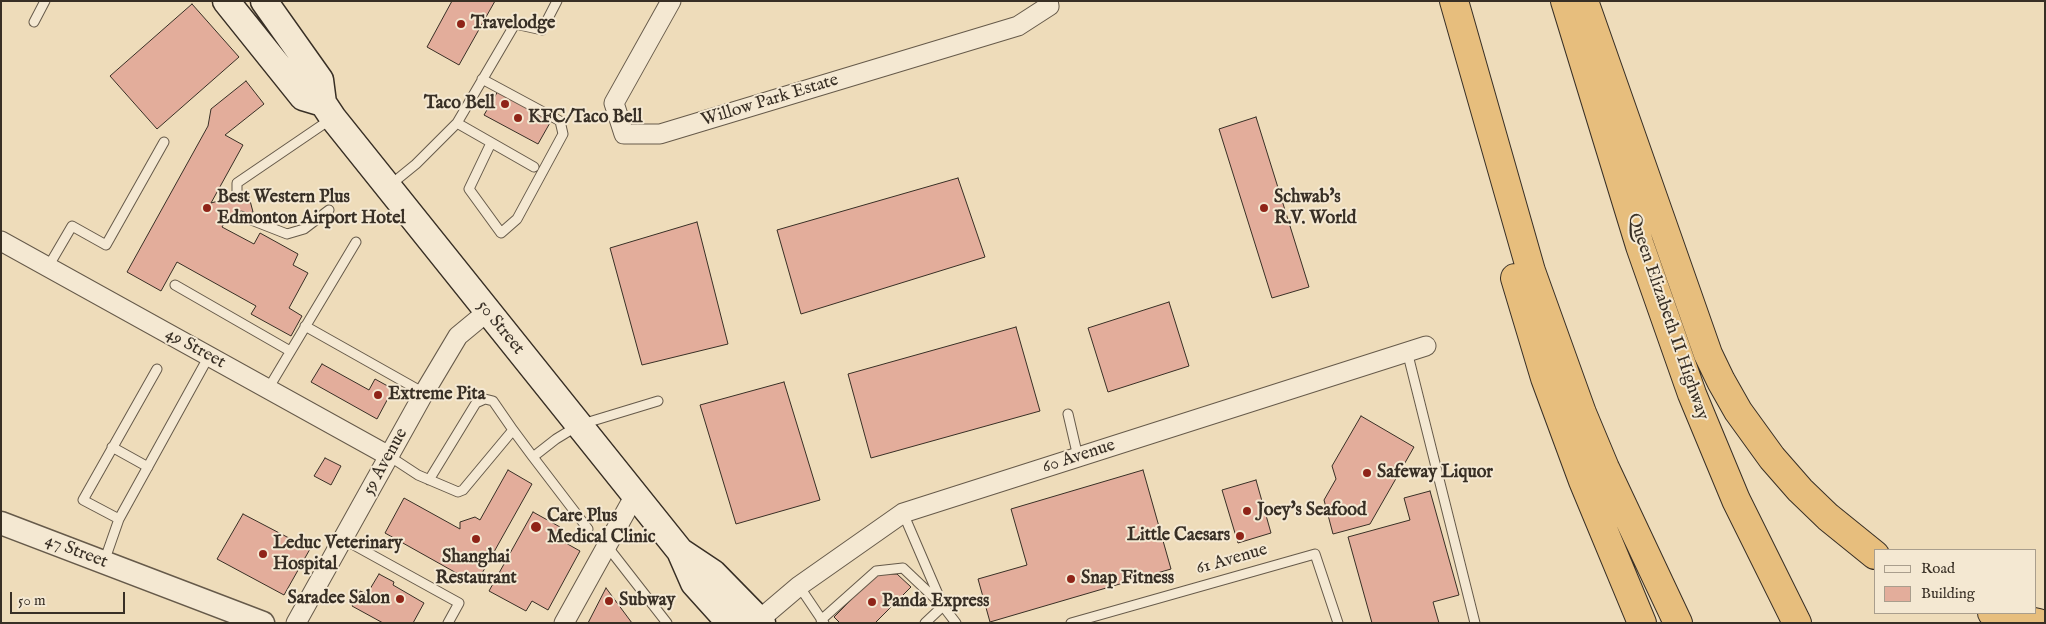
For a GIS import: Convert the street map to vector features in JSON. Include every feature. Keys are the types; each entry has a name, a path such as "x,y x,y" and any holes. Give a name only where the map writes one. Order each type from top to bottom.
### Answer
{"highway":[{"path":"1454,1 1531,271 1582,413 1605,468 1678,623"},
{"name":"Queen Elizabeth II Highway","path":"1565,1 1640,246 1692,394 1736,500 1797,623"},
{"path":"1584,1 1708,354 1721,382 1749,427 1800,490 1828,517 1874,554"},
{"path":"1473,71 1516,281 1545,378 1583,481 1642,623"},
{"path":"1997,614 2038,623"}],"main road":[{"path":"226,1 303,98 328,111"},
{"name":"50 Street","path":"269,3 320,80 328,111 680,551 694,583 725,621"},
{"name":"50 Street","path":"680,551 713,573 760,621"}],"street":[{"name":"Willow Park Estate","path":"671,1 614,103 624,134 660,134 1018,26 1049,6 1048,1"},
{"path":"245,25 269,3"},
{"name":"49 Street","path":"1,241 390,456"},
{"name":"59 Avenue","path":"296,623 424,393 458,336 487,312"},
{"name":"60 Avenue","path":"760,621 798,586 903,513 1426,346"},
{"path":"564,623 635,495"},
{"name":"47 Street","path":"1,523 263,623"}],"lane":[{"path":"34,22 45,1"},
{"path":"388,186 416,164 456,123 515,24 542,30 558,1"},
{"path":"482,79 560,121 563,134 517,219 501,233 469,189 491,143"},
{"path":"237,196 237,183 328,111"},
{"path":"456,123 534,167"},
{"path":"48,267 72,226 106,245 164,142"},
{"path":"241,216 287,234 304,229 329,210"},
{"path":"268,389 356,242"},
{"path":"175,285 290,351"},
{"path":"305,326 424,393"},
{"path":"1408,351 1475,623"},
{"path":"104,562 119,519 209,356"},
{"path":"119,519 83,500 157,368"},
{"path":"429,480 476,403 485,399 493,401 533,458 588,529"},
{"path":"533,458 556,439 579,425 658,401"},
{"path":"1068,414 1078,457"},
{"path":"390,456 429,480 458,492 463,490 513,430"},
{"path":"112,447 148,467"},
{"path":"903,513 943,606"},
{"path":"343,539 459,603 448,623"},
{"path":"607,546 667,623"},
{"name":"61 Avenue","path":"1071,623 1315,554 1338,623"},
{"path":"798,586 823,621 876,571 903,568 943,606 956,623"},
{"path":"925,623 943,606"}],"building":[{"name":"Travelodge","path":"452,1 495,1 459,65 427,47"},
{"path":"192,4 239,57 157,129 110,76"},
{"name":"Best Western Plus Edmonton Airport Hotel","path":"246,81 264,104 225,135 243,145 211,203 248,193 253,212 226,220 222,227 254,244 260,233 298,254 293,265 308,273 289,308 302,316 291,336 251,314 256,306 177,262 161,291 127,272 208,126 211,109"},
{"name":"KFC/Taco Bell","path":"498,91 551,121 538,144 484,115"},
{"name":"Schwab's R.V. World","path":"1256,117 1309,287 1272,298 1219,129"},
{"path":"958,178 985,257 801,314 777,230"},
{"path":"697,222 728,344 642,365 610,248"},
{"path":"1169,302 1189,366 1108,392 1088,328"},
{"path":"1016,327 1040,411 871,458 848,374"},
{"path":"322,364 369,390 375,379 393,389 377,419 311,382"},
{"path":"784,382 820,500 736,524 700,405"},
{"name":"Safeway Liquor","path":"1361,416 1414,447 1370,524 1333,534 1324,500 1336,479 1332,466"},
{"path":"325,458 341,466 331,485 314,476"},
{"path":"508,470 532,484 476,584 385,533 404,498 460,529 460,522 475,517 480,520"},
{"path":"1143,470 1171,569 990,622 978,579 1027,565 1011,509"},
{"name":"Joey's Seafood","path":"1256,480 1271,533 1238,543 1222,490"},
{"path":"1430,491 1459,595 1433,602 1439,623 1372,623 1348,537 1410,520 1404,498"},
{"path":"533,512 560,527 555,537 580,551 548,610 532,601 526,611 489,591"},
{"name":"Leduc Veterinary Hospital","path":"243,514 310,549 284,595 217,559"},
{"path":"379,574 394,582 393,585 424,603 413,623 383,623 352,606 360,591 367,594"},
{"name":"Panda Express","path":"877,574 897,574 911,587 875,623 840,623 834,617"},
{"path":"606,588 632,623 588,623"}],"place":[{"name":"Travelodge","path":"461,24"},
{"name":"Taco Bell","path":"505,104"},
{"name":"KFC/Taco Bell","path":"518,118"},
{"name":"Best Western Plus Edmonton Airport Hotel","path":"207,208"},
{"name":"Schwab's R.V. World","path":"1264,208"},
{"name":"Extreme Pita","path":"378,395"},
{"name":"Safeway Liquor","path":"1367,473"},
{"name":"Joey's Seafood","path":"1247,511"},
{"name":"Care Plus Medical Clinic","path":"536,527"},
{"name":"Little Caesars","path":"1240,536"},
{"name":"Shanghai Restaurant","path":"476,539"},
{"name":"Leduc Veterinary Hospital","path":"263,554"},
{"name":"Snap Fitness","path":"1071,579"},
{"name":"Saradee Salon","path":"400,599"},
{"name":"Subway","path":"609,601"},
{"name":"Panda Express","path":"872,602"}]}
